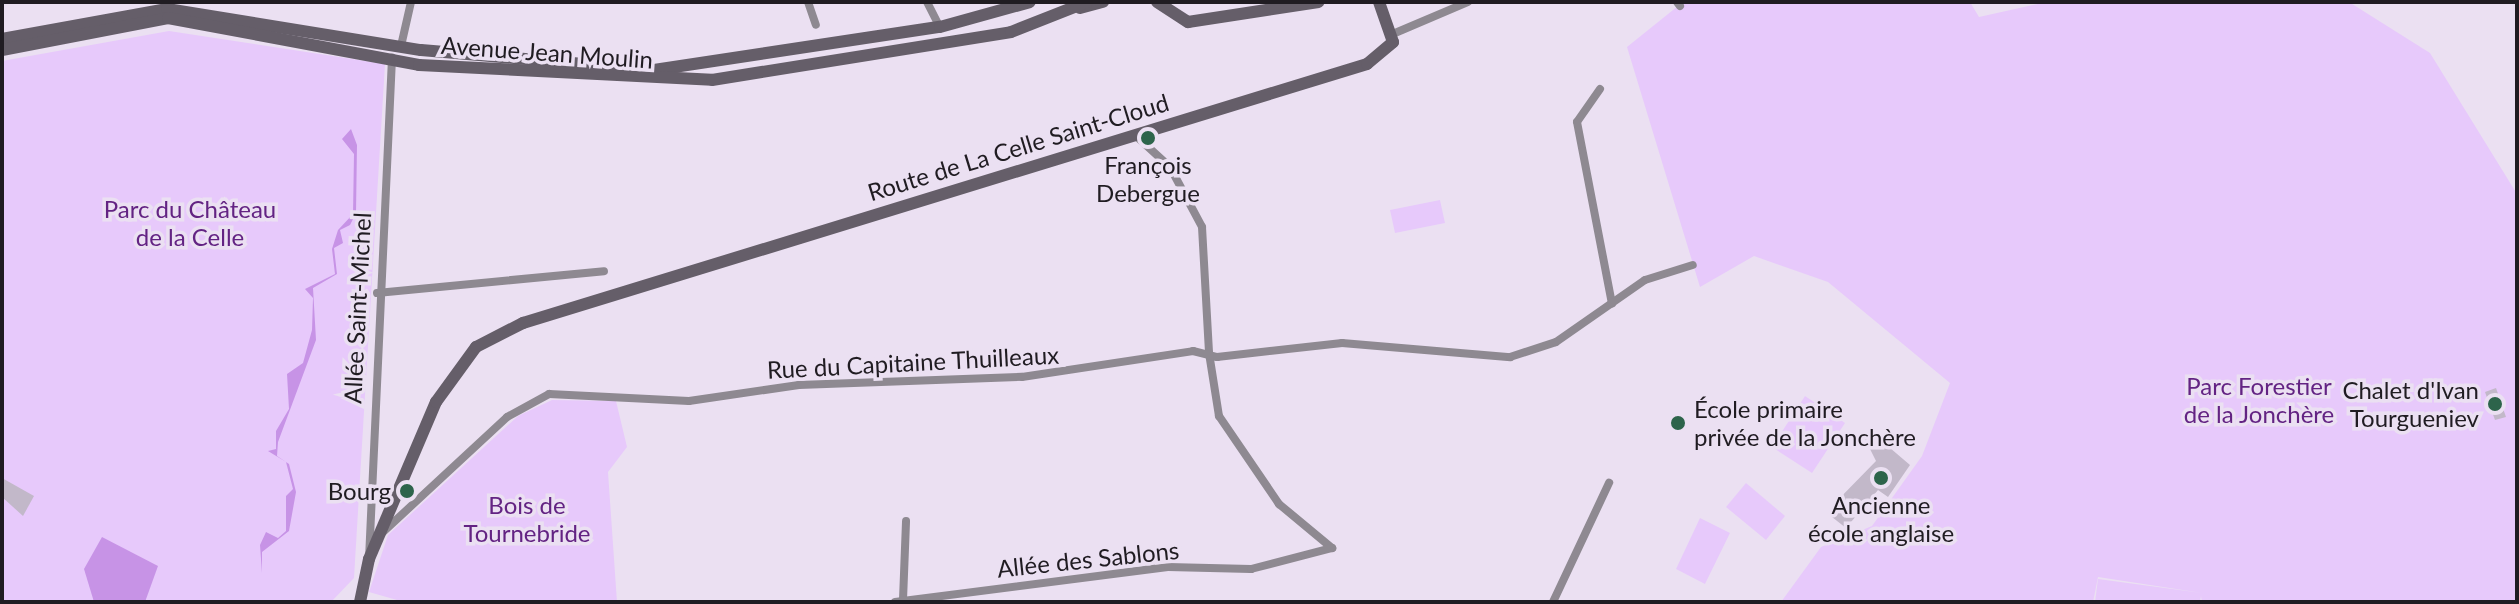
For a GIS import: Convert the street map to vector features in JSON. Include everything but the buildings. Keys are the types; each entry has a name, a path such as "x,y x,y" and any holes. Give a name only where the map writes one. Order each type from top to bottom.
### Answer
{"main road":[{"name":"Avenue Jean Moulin","path":"2,39 134,11 208,12 401,46 654,70 940,27 1030,2"},
{"name":"Avenue Jean Moulin","path":"2,50 136,22 208,12 392,58 712,80 1011,32 1087,2"},
{"path":"1069,11 1103,2"},
{"path":"1157,2 1188,22 1318,2"},
{"path":"1379,2 1395,33"},
{"name":"Route de La Celle Saint-Cloud","path":"360,602 369,559 459,363 500,333 607,297 1367,64 1389,51 1395,33"}],"street":[{"path":"401,46 411,2"},
{"path":"808,2 816,25"},
{"path":"927,2 940,27"},
{"path":"1395,33 1468,2"},
{"name":"Allée Saint-Michel","path":"369,559 377,293 392,58"},
{"path":"1600,89 1577,122 1612,305"},
{"path":"1133,134 1170,167 1202,227 1209,353"},
{"name":"Rue du Capitaine Thuilleaux","path":"382,533 507,417 549,394 689,401 799,385 1036,376 1209,353 1375,342 1510,357 1556,342 1645,280 1693,265"},
{"path":"377,293 604,271"},
{"name":"Allée des Sablons","path":"899,601 1168,567 1251,569 1332,548 1279,504 1219,416 1209,353"},
{"path":"1553,602 1609,483"},
{"path":"899,601 906,521"}],"green space":[{"name":"Parc Forestier de la Jonchère","path":"1683,2 1970,2 1979,17 2047,2 2349,2 2430,53 2517,194 2517,602 2202,602 2201,596 2200,602 2095,602 2098,579 2202,593 2098,577 2093,602 1781,602 1821,547 1872,526 1922,456 1950,383 1828,282 1754,256 1700,287 1627,47"},
{"name":"Parc du Château de la Celle","path":"169,31 385,64 354,578 331,602 2,602 2,61"},
{"path":"1440,200 1445,223 1395,233 1390,210"},
{"path":"1805,396 1845,423 1812,473 1772,447"},
{"name":"Bois de Tournebride","path":"552,400 616,401 627,447 608,472 617,602 404,602 369,592 388,535 518,416"},
{"path":"1746,483 1785,516 1766,540 1726,507"},
{"path":"1700,518 1730,533 1705,584 1676,569"}],"shaded area":[{"path":"351,129 357,145 356,213 350,225 340,230 343,243 334,248 337,274 313,288 316,340 278,442 277,456 286,462 268,451 276,449 276,431 289,409 287,374 303,363 312,330 313,298 305,289 335,274 332,249 338,230 353,214 354,154 342,139"},
{"path":"286,462 296,492 289,531 262,552 262,573 260,545 266,532 278,538 286,531 286,496 293,489"},
{"path":"102,537 158,566 145,602 94,602 84,569"}],"place":[{"name":"François Debergue","path":"1148,138"},
{"name":"Chalet d'Ivan Tourgueniev","path":"2495,404"},
{"name":"École primaire privée de la Jonchère","path":"1678,423"},
{"name":"Ancienne école anglaise","path":"1881,478"},
{"name":"Bourg","path":"407,491"}]}
